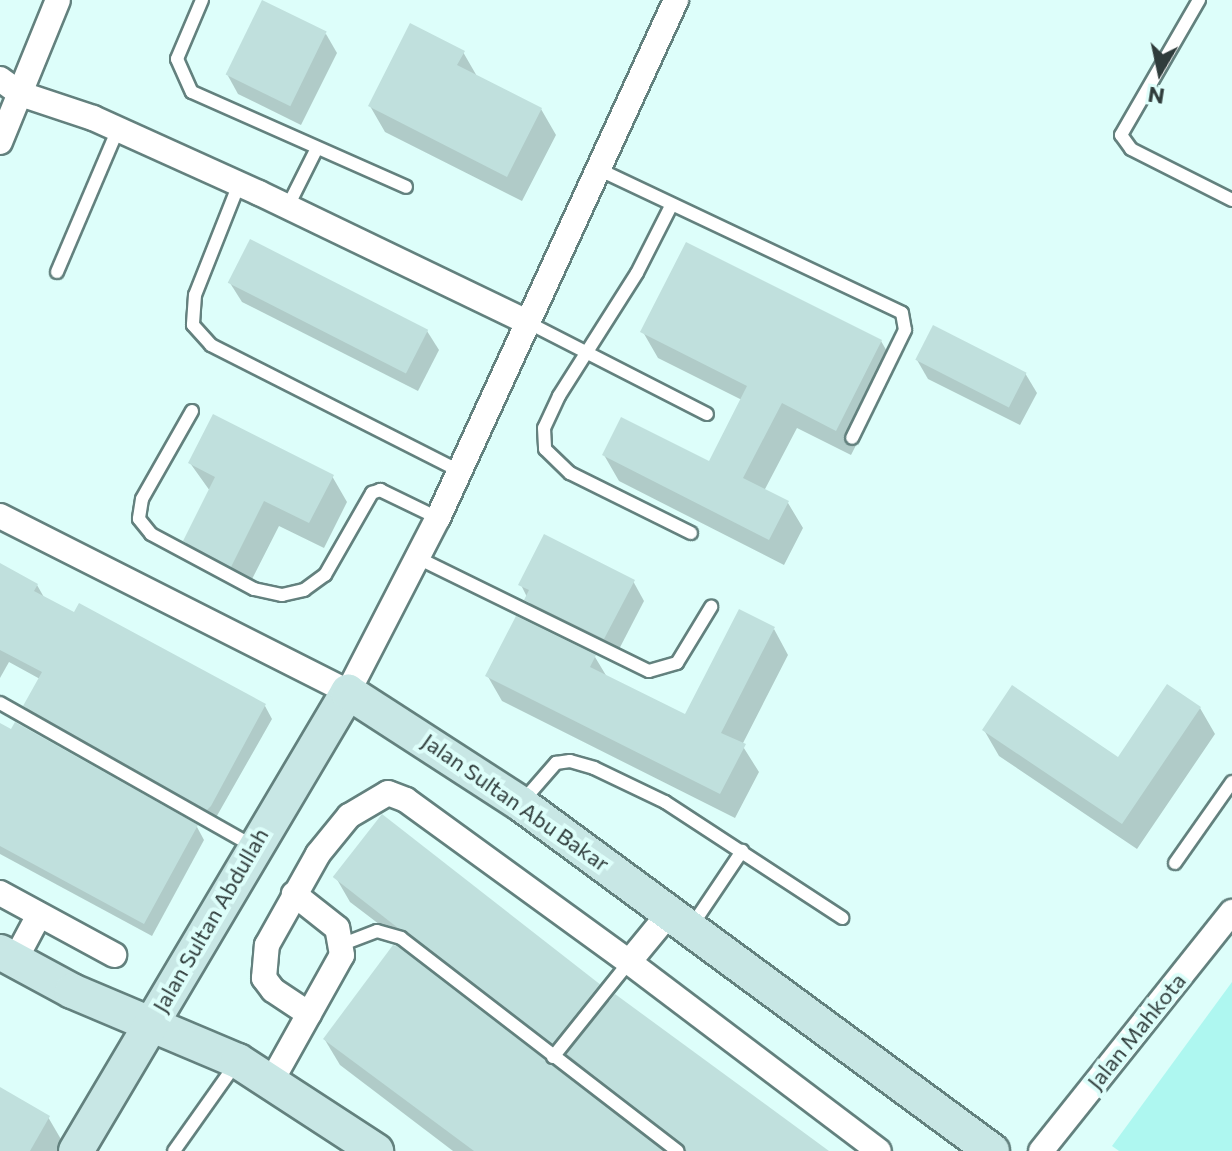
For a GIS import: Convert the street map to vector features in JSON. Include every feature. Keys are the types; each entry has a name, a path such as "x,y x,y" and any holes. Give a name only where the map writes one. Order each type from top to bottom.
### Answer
{"street":[{"path":"0,142 58,0"},
{"path":"348,692 438,518 676,0"},
{"path":"0,79 21,94 118,129 288,206 527,322"},
{"name":"Jalan Sultan Abu Bakar","path":"0,516 348,692 521,804 992,1151"},
{"name":"Jalan Sultan Abdullah","path":"76,1151 253,846 348,692"},
{"path":"309,1014 273,990 262,964 294,894 349,816 388,793 406,800 629,962 879,1151"},
{"path":"0,893 114,955"},
{"path":"271,1082 342,955 343,944 337,928 294,894"},
{"name":"Jalan Mahkota","path":"1041,1151 1232,912"},
{"path":"39,915 7,956 72,991 238,1061 376,1151"},
{"path":"629,962 680,919"}],"lane":[{"path":"202,0 177,59 192,92 316,150 406,187"},
{"path":"1193,2 1121,135 1131,149 1232,200"},
{"path":"57,272 118,129"},
{"path":"288,206 316,150"},
{"path":"598,169 794,265 852,285 902,313 902,338 852,438"},
{"path":"239,184 195,295 193,325 211,345 459,471"},
{"path":"671,206 544,428 545,449 570,473 691,533"},
{"path":"527,322 707,414"},
{"path":"192,411 142,499 139,519 151,534 254,589 282,595 304,590 325,575 372,493 380,490 438,518"},
{"path":"418,558 649,671 677,663 711,607"},
{"path":"0,703 253,846"},
{"path":"521,804 556,763 570,761 665,802 842,918"},
{"path":"1175,863 1232,782"},
{"path":"680,919 742,851"},
{"path":"343,944 377,931 401,938 678,1151"},
{"path":"553,1057 629,962"},
{"path":"174,1151 238,1061"}],"shaded area":[{"path":"1232,982 1232,1151 1119,1151 1112,1146"}],"building":[{"path":"262,0 327,32 290,106 226,75"},
{"path":"410,23 465,51 457,65 542,108 507,177 368,106"},
{"path":"250,239 428,330 406,373 228,283"},
{"path":"686,242 882,340 836,431 782,403 743,478 789,501 769,540 602,455 621,417 709,461 747,386 640,332"},
{"path":"933,325 1027,373 1009,407 915,360"},
{"path":"213,414 334,475 309,523 264,501 231,567 183,541 215,477 188,463"},
{"path":"544,534 635,580 604,639 524,600 529,590 518,585"},
{"path":"0,563 38,584 34,591 74,612 79,603 266,704 207,810 23,706 42,672 0,650"},
{"path":"739,609 775,627 721,733 746,744 720,794 485,676 516,616 596,655 590,667 685,714"},
{"path":"1167,684 1201,707 1122,824 982,730 1012,685 1118,757"},
{"path":"15,722 198,825 144,924 0,846 0,723 11,729"},
{"path":"382,814 600,985 551,1048 333,877"},
{"path":"393,945 663,1151 474,1151 323,1039"},
{"path":"615,994 829,1151 687,1151 567,1054"},
{"path":"0,1087 50,1116 30,1151 0,1151"}]}
